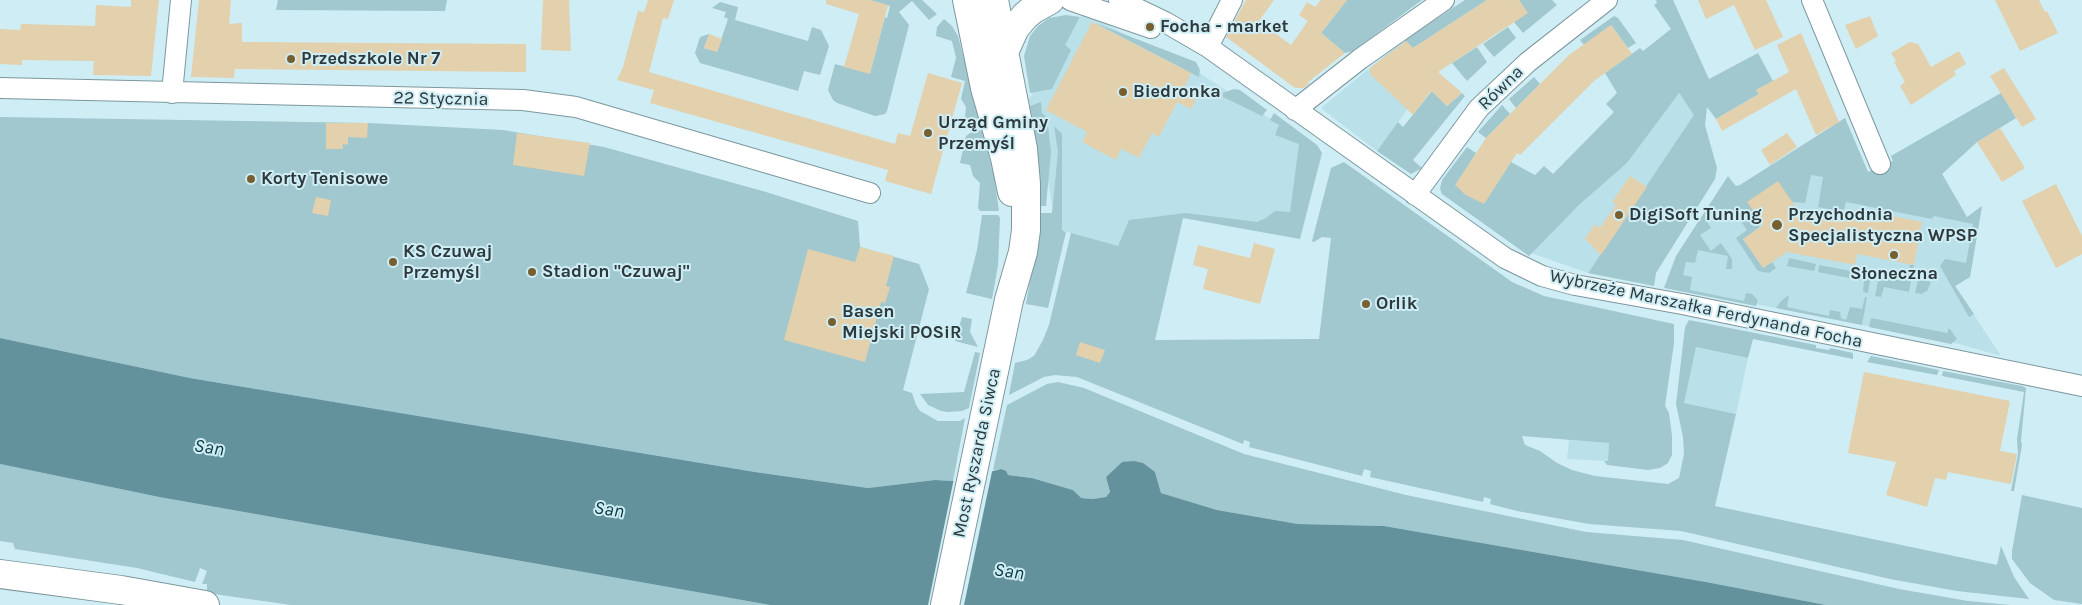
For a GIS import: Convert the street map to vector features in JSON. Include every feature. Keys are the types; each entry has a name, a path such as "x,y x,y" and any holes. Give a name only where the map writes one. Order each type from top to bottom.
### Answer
{"main road":[{"path":"967,0 985,88 1012,190 1014,219 1009,300"},
{"path":"994,0 1023,149 1027,208 1023,252 1009,300"},
{"path":"1005,50 1015,28 1025,16 1050,0"},
{"name":"Most Ryszarda Siwca","path":"946,605 1009,300"},
{"path":"0,574 121,598 205,605"}],"street":[{"path":"172,93 181,0"},
{"name":"Wybrzeże Marszałka Ferdynanda Focha","path":"1070,0 1208,47"},
{"name":"Wybrzeże Marszałka Ferdynanda Focha","path":"1119,0 1165,22 1208,47 1505,258 1542,276 1575,285 1682,304 2082,386"},
{"path":"1208,47 1232,0"},
{"path":"1295,110 1360,58 1444,0"},
{"name":"Równa","path":"1415,195 1479,108 1528,62 1606,0"},
{"path":"1812,0 1880,164"},
{"name":"22 Stycznia","path":"0,88 523,100 576,107 870,193"}],"shaded area":[{"path":"278,0 447,0 445,11 276,10"},
{"path":"870,0 922,0 937,14 929,20 912,1 899,12 909,25 887,111 885,114 875,116 837,103 833,100 828,90 835,64 870,73 885,17 887,18 890,6"},
{"path":"1347,0 1422,0 1353,51 1345,53 1321,33"},
{"path":"1465,0 1487,0 1413,48 1404,40"},
{"path":"1519,0 1552,0 1557,5 1523,33 1514,22 1527,13"},
{"path":"1656,0 1673,0 1709,79 1758,53 1773,81 1756,90 1759,94 1716,119 1707,107 1705,125 1717,168 1715,179 1656,273 1654,286 1588,273 1694,115 1679,93 1627,163 1579,205 1529,256 1442,194 1440,189 1442,180 1467,147 1476,153 1456,185 1466,195 1484,203 1511,162 1535,175 1544,166 1553,174 1614,112 1606,104 1617,93 1605,73 1640,48 1643,51 1671,29 1654,5 1657,3"},
{"path":"720,2 738,7 735,20 808,41 812,27 821,30 829,46 820,75 804,71 798,91 700,63 695,53 700,37 709,34 704,48 717,52 728,19 724,17 726,12 712,8"},
{"name":"Biedronka","path":"1085,10 1155,54 1190,67 1300,138 1288,231 1180,215 1120,250 1056,228 1043,152 1027,102"},
{"path":"1066,15 1080,17 1065,45 1071,50 1052,89 1030,93 1024,56 1030,36 1038,26 1049,18"},
{"path":"1614,16 1618,18 1636,43 1628,48 1611,25 1584,45 1580,40"},
{"path":"944,19 952,26 958,36 979,118 968,121 965,117 966,107 961,99 965,81 951,77 956,58 952,41 936,36 937,27"},
{"path":"1095,23 1196,62 1200,70 1199,77"},
{"path":"1508,27 1516,38 1494,57 1483,44"},
{"path":"1404,40 1439,73 1407,110 1377,151 1323,110 1322,107"},
{"path":"1477,47 1487,62 1467,81 1452,63"},
{"path":"1534,77 1540,84 1516,108 1509,99"},
{"path":"1436,86 1443,102 1447,106 1462,93 1465,96 1413,160 1422,168 1411,174 1377,151 1398,122 1403,127"},
{"path":"1234,89 1240,90 1267,110 1262,116 1223,97 1223,93"},
{"path":"1678,93 1695,115 1588,273 1531,253 1579,205 1627,163"},
{"path":"2001,93 2016,118 1977,142 1942,174 1967,217 1982,206 1970,277 1955,286 2001,356 1955,343 1673,288 1680,255 1723,190 1740,185 1845,118 1868,172 1893,161 1891,156"},
{"path":"2001,93 2016,118 1977,142 1942,174 1967,217 1982,206 1970,277 1955,286 1974,314 1969,317 1940,266 1945,259 1966,263 1973,224 1934,216 1932,219 1846,202 1843,212 1818,207 1823,177 1811,175 1805,203 1792,202 1761,222 1759,228 1743,239 1763,268 1772,262 1776,268 1769,273 1758,271 1736,238 1747,230 1733,210 1722,217 1717,210 1705,219 1711,228 1700,235 1711,251 1721,243 1732,259 1732,269 1726,269 1728,256 1698,250 1695,263 1686,262 1683,275 1692,277 1690,290 1744,301 1746,293 1752,294 1758,300 1756,306 1664,288 1676,256 1728,176 1736,186 1740,185 1845,118 1868,172 1893,161 1891,156"},
{"path":"1041,102 1042,113 1047,118 1051,152 1046,206 1039,206 1037,147 1030,106"},
{"path":"1502,105 1510,114 1486,138 1478,132"},
{"path":"1274,113 1317,145 1322,153 1300,239 1183,218 1155,340 1319,339 1331,238 1322,237 1314,242 1312,241 1331,168 1344,162 1512,282 1544,296 1674,324 1674,343 1665,406 1669,413 1672,436 1672,455 1668,463 1660,468 1648,470 1607,465 1604,461 1608,461 1609,443 1522,436 1525,445 1540,451 1557,463 1572,470 1595,476 1668,484 1679,478 1684,454 1683,437 1676,404 1685,327 1689,320 1816,345 1816,348 1829,350 1830,348 1853,353 1853,359 1753,339 1748,358 1696,347 1684,403 1736,414 1715,506 1997,565 2001,546 2014,577 2029,599 1957,591 1890,579 1681,531 1589,524 1517,511 1490,504 1491,499 1484,497 1483,502 1370,477 1371,471 1364,469 1362,476 1249,447 1250,442 1244,440 1243,444 1077,377 1055,375 1044,377 1009,395 1015,363 1034,356 1049,325 1071,233 1118,246 1129,220 1186,213 1257,222 1275,211 1290,212 1299,144 1275,135 1279,125 1270,120"},
{"name":"KS Czuwaj Przemyśl","path":"0,117 368,123 503,130 604,147 766,192 858,221 860,247 919,264 929,289 903,390 912,393 920,411 938,421 960,421 965,418 953,481 935,480 868,488 755,472 190,378 0,338"},
{"path":"1054,126 1062,134 1062,230 1066,232 1048,308 1026,304 1036,246 1039,213 1052,213 1058,152"},
{"path":"982,130 994,176 999,211 980,211 978,208 980,183 973,176 970,165 960,163 966,136"},
{"path":"982,215 998,215 1000,218 998,265 992,299 966,293 977,250"},
{"path":"1789,258 1816,264 1814,271 1787,266"},
{"path":"1819,265 1851,271 1849,278 1818,272"},
{"path":"1910,265 1914,265 1909,292 1884,287 1881,297 1875,296 1879,276 1906,281"},
{"path":"1920,270 1923,270 1921,280 1931,282 1927,291 1921,294 1915,293"},
{"path":"1854,271 1871,275 1868,293 1863,292 1864,281 1853,279"},
{"path":"1789,295 1787,307 1829,316 1830,310 1840,312 1841,318 1846,320 1850,307 1862,309 1865,297 1867,297 1862,325 1776,308"},
{"path":"962,317 972,319 970,332 978,347 955,341"},
{"path":"1871,318 1947,333 1949,328 1957,339 1951,344 1869,327"},
{"path":"1696,347 1748,358 1736,414 1683,403"},
{"path":"975,352 980,353 969,408 962,411 948,412 928,405 920,394 964,392"},
{"path":"1871,356 1939,370 1937,375 1867,362"},
{"path":"1943,371 2026,388 2022,445 2014,491 2011,491 2018,454 2017,439 2024,392 1942,376"},
{"path":"1058,382 1084,388 1244,454 1406,495 1586,532 1683,540 1899,589 1968,601 2011,605 1826,605 1706,582 1384,526 1298,524 1217,510 1161,493 1155,472 1122,462 1106,477 1110,492 1106,497 1093,499 1080,498 1073,490 1032,478 1008,475 1001,469 993,470 1007,405 1047,384"},
{"path":"1569,440 1609,443 1608,461 1567,459"},
{"path":"0,464 159,497 770,605 291,605 207,593 207,584 202,584 207,571 200,568 195,582 137,568 15,549 13,543 0,541"},
{"path":"2022,495 2082,508 2082,604 2054,600 2030,583 2012,559"}],"water":[{"name":"San","path":"0,338 190,378 755,472 868,488 935,480 953,481 1001,469 1006,471 1008,475 1032,478 1073,490 1081,498 1093,499 1106,497 1110,492 1106,477 1122,462 1134,461 1143,463 1155,472 1161,493 1217,510 1298,524 1384,526 1706,582 1826,605 770,605 159,497 0,464"}],"pier":[{"path":"993,467 964,605 928,605 954,478"}],"building":[{"path":"131,0 159,0 151,76 93,75 94,61 22,60 22,65 0,64 0,29 20,30 21,24 95,26 96,5 131,7"},
{"path":"199,0 231,0 229,24 242,23 242,42 526,44 526,72 235,69 234,78 191,77"},
{"path":"543,0 569,0 571,51 541,50"},
{"path":"648,0 674,0 668,19 663,18 649,72 895,144 898,133 910,136 928,73 962,83 931,194 885,181 888,170 650,103 654,90 617,80 623,67 638,11 644,12"},
{"path":"826,0 870,0 888,5 870,74 844,67 859,14 826,4"},
{"path":"1246,0 1274,0 1259,21 1291,45 1308,21 1299,15 1307,2 1315,7 1321,0 1347,0 1321,33 1345,53 1308,82 1309,84 1304,88 1295,88 1226,37"},
{"path":"1487,0 1519,0 1528,13 1438,72 1462,93 1447,106 1431,91 1413,115 1370,74 1370,68 1406,41 1413,48"},
{"path":"1698,0 1766,0 1783,37 1755,50 1734,5 1706,19"},
{"path":"1995,0 2039,0 2058,33 2020,51"},
{"path":"1870,16 1878,36 1856,49 1845,25"},
{"name":"Biedronka","path":"1092,22 1191,73 1184,88 1198,96 1191,109 1177,102 1159,137 1152,133 1139,158 1121,149 1116,160 1082,142 1087,132 1046,110"},
{"path":"1611,25 1632,54 1595,80 1520,155 1517,153 1484,204 1466,195 1455,185 1486,138 1569,55"},
{"path":"1801,33 1839,122 1816,135 1796,89 1722,131 1716,119 1759,94 1756,90 1789,72 1777,45"},
{"path":"709,34 722,39 717,52 704,48"},
{"path":"1910,42 1918,44 1931,67 1959,51 1966,64 1954,71 1956,75 1911,105 1900,86 1905,82 1891,53"},
{"path":"2004,68 2036,119 2022,127 1990,76"},
{"path":"326,123 368,123 367,138 348,137 348,145 343,144 343,149 326,149"},
{"path":"2000,128 2025,168 2002,182 1977,142"},
{"path":"517,133 590,143 584,176 513,165"},
{"path":"1787,133 1797,147 1770,165 1761,150"},
{"name":"DigiSoft Tuning","path":"1630,176 1647,187 1601,255 1585,239 1595,224 1600,228 1616,205 1612,202"},
{"path":"1778,181 1797,209 1853,220 1856,209 1922,222 1914,265 1857,254 1855,265 1787,252 1763,268 1743,239 1763,225 1747,202"},
{"path":"2056,184 2082,236 2082,254 2056,268 2022,201"},
{"path":"316,197 331,200 328,216 312,213"},
{"path":"1254,243 1275,249 1260,304 1203,289 1208,269 1193,265 1198,245 1250,258"},
{"name":"Basen Miejski POSiR","path":"860,247 894,256 886,286 890,287 885,303 881,302 865,362 784,340 808,249 855,262"},
{"path":"1080,342 1105,350 1100,363 1076,355"},
{"path":"1864,372 2010,401 2000,451 2017,454 2011,484 1948,472 1946,480 1935,478 1927,507 1886,495 1896,462 1848,453"}],"place":[{"name":"Focha - market","path":"1150,27"},
{"name":"Przedszkole Nr 7","path":"291,59"},
{"name":"Biedronka","path":"1123,92"},
{"name":"Urząd Gminy Przemyśl","path":"928,133"},
{"name":"Korty Tenisowe","path":"251,179"},
{"name":"DigiSoft Tuning","path":"1619,215"},
{"name":"Przychodnia Specjalistyczna WPSP","path":"1777,225"},
{"name":"Słoneczna","path":"1894,255"},
{"name":"KS Czuwaj Przemyśl","path":"393,262"},
{"name":"Stadion \"Czuwaj\"","path":"532,272"},
{"name":"Orlik","path":"1366,304"},
{"name":"Basen Miejski POSiR","path":"832,322"}]}
